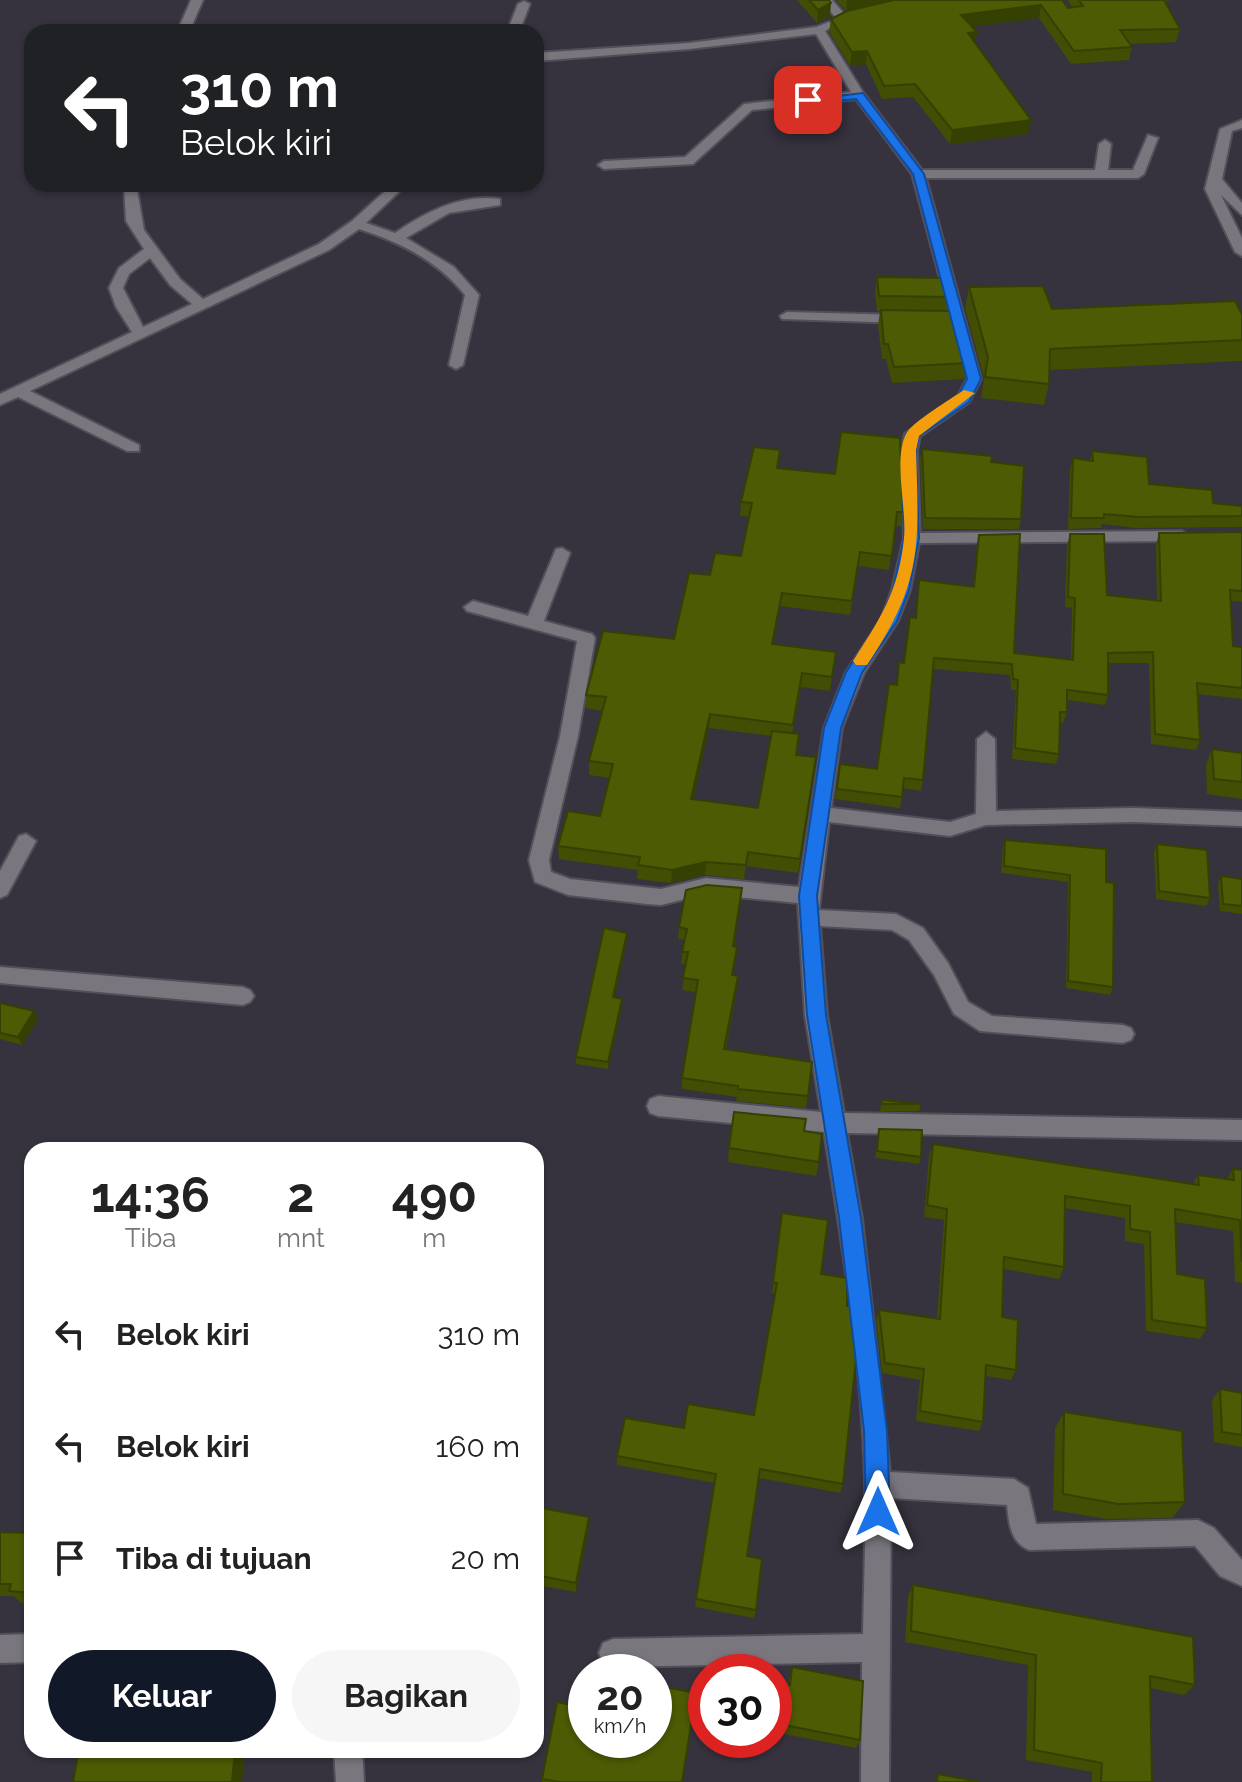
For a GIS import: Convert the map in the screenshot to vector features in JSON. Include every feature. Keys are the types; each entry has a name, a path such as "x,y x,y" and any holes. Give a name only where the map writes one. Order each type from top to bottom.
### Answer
{"street":[{"path":"186,24 197,0"},
{"path":"826,0 842,18"},
{"path":"516,24 524,4"},
{"path":"544,56 689,46 819,30 842,18 857,15"},
{"path":"819,30 859,95 918,174 940,320 974,379 964,399 913,434 909,450 912,538 897,604 855,672 833,728 809,906 816,1015 850,1218 878,1484 875,1782"},
{"path":"604,165 688,161 748,107 859,95"},
{"path":"1242,124 1226,129 1212,189 1242,252"},
{"path":"918,174 1140,173 1152,138"},
{"path":"1101,174 1105,144"},
{"path":"1215,179 1242,211"},
{"path":"131,192 133,221 151,251 175,282 202,305"},
{"path":"0,400 324,247 357,224 392,192"},
{"path":"399,236 441,210 470,202 495,202"},
{"path":"357,224 399,236 459,277 472,295 456,365"},
{"path":"141,334 114,289 126,266 151,251"},
{"path":"787,316 940,320"},
{"path":"20,392 133,448"},
{"path":"912,538 1200,536"},
{"path":"534,623 562,553"},
{"path":"473,607 583,635 587,643 563,767 539,860 542,877 568,887 661,897 706,886 896,922 916,934 941,969 961,1008 988,1025 1123,1034"},
{"path":"986,739 986,818"},
{"path":"819,814 950,829 986,818 1133,815 1242,819"},
{"path":"0,890 26,841"},
{"path":"0,975 243,996"},
{"path":"658,1106 835,1123 1242,1130"},
{"path":"878,1484 1014,1492 1019,1497 1023,1527 1029,1537 1198,1533 1210,1542 1232,1570 1242,1573"},
{"path":"0,1649 24,1648"},
{"path":"613,1653 876,1648"},
{"path":"348,1758 350,1782"}],"building":[{"path":"809,0 829,0 831,3 818,10"},
{"path":"894,0 1062,0 1068,8 1083,6 1079,0 1164,0 1180,29 1120,30 1132,47 1074,51 1041,5 961,15 977,32 968,33 1031,120 952,130 915,84 884,86 867,51 852,52 831,19 847,11"},
{"path":"877,277 943,278 949,297 879,296"},
{"path":"1043,286 1052,309 1235,301 1242,314 1242,340 1050,349 1049,384 985,377 988,357 969,287"},
{"path":"881,310 952,311 967,363 894,367 888,344 884,344"},
{"path":"841,432 900,438 903,512 897,512 892,556 860,552 852,601 782,593 772,644 836,652 832,677 802,673 793,725 710,714 691,799 758,808 772,731 799,734 796,755 816,757 800,859 748,852 746,865 706,862 672,870 638,865 640,857 558,846 568,811 600,816 613,764 589,761 606,697 586,695 603,631 674,639 689,573 710,575 715,553 741,556 752,503 741,502 754,447 780,450 777,468 835,474"},
{"path":"922,449 992,456 991,462 1024,466 1021,519 925,518"},
{"path":"1092,451 1147,457 1149,484 1212,490 1213,503 1242,506 1242,516 1139,517 1104,514 1104,518 1071,518 1073,458 1093,461"},
{"path":"1242,532 1242,591 1230,590 1233,646 1242,647 1242,688 1197,683 1200,740 1155,734 1153,652 1108,653 1108,695 1067,690 1067,712 1060,712 1059,754 1015,748 1018,680 1013,679 1012,664 934,658 923,780 904,778 902,797 837,789 840,764 877,769 889,684 897,685 899,662 904,663 910,617 916,618 919,580 974,587 979,535 1020,534 1014,653 1073,660 1075,598 1068,597 1070,534 1104,534 1107,595 1161,601 1159,533"},
{"path":"1212,749 1242,753 1242,782 1214,779"},
{"path":"1005,840 1106,849 1106,882 1114,883 1113,987 1068,981 1070,875 1004,866"},
{"path":"1157,844 1207,850 1210,898 1159,891"},
{"path":"1221,876 1242,879 1242,906 1223,904"},
{"path":"707,885 742,888 733,946 737,947 732,975 738,976 724,1049 812,1062 808,1096 738,1089 738,1086 682,1078 698,980 683,978 688,952 682,952 687,929 679,927 686,890"},
{"path":"604,928 627,933 613,997 622,999 608,1062 576,1057"},
{"path":"0,1003 34,1011 18,1037 0,1033"},
{"path":"882,1100 921,1104 882,1104"},
{"path":"734,1112 806,1119 804,1131 822,1134 819,1162 729,1148"},
{"path":"879,1129 922,1130 921,1157 877,1151"},
{"path":"933,1144 1199,1185 1198,1175 1234,1180 1233,1169 1242,1170 1242,1262 1240,1220 1175,1209 1177,1274 1205,1279 1207,1328 1152,1320 1150,1232 1130,1229 1130,1206 1065,1196 1064,1267 1004,1257 1002,1317 1018,1320 1016,1370 986,1365 983,1422 920,1411 924,1369 885,1363 879,1310 940,1319 947,1209 927,1205"},
{"path":"782,1213 828,1220 821,1274 847,1278 847,1306 851,1306 856,1359 843,1484 760,1469 747,1556 762,1559 756,1610 696,1599 716,1474 617,1456 625,1418 684,1428 688,1404 754,1415 777,1283 773,1283"},
{"path":"1220,1389 1242,1393 1242,1435 1222,1432"},
{"path":"1064,1412 1182,1431 1185,1502 1118,1504 1063,1494"},
{"path":"544,1509 589,1517 576,1583 544,1577"},
{"path":"0,1532 24,1533 24,1592 9,1591 11,1584 0,1584"},
{"path":"913,1585 1193,1637 1195,1685 1150,1676 1152,1782 1101,1782 1102,1763 1034,1750 1036,1655 911,1631"},
{"path":"792,1667 863,1681 860,1740 792,1727"},
{"path":"672,1688 688,1691 688,1744 682,1782 560,1782 542,1779 557,1702 568,1704 568,1758 672,1758"},
{"path":"78,1758 234,1758 232,1782 73,1782"},
{"path":"938,1774 980,1782 937,1782"}],"slow traffic":[{"path":"861,661 889,621 901,590 912,538 909,450 913,434 918,427 954,406 969,393"}],"route":[{"path":"808,100 859,95 918,174 974,379 964,399 918,427 913,434 909,450 912,538 901,590 889,621 855,672 833,728 808,896 816,1015 850,1218 875,1431 878,1512"}]}
